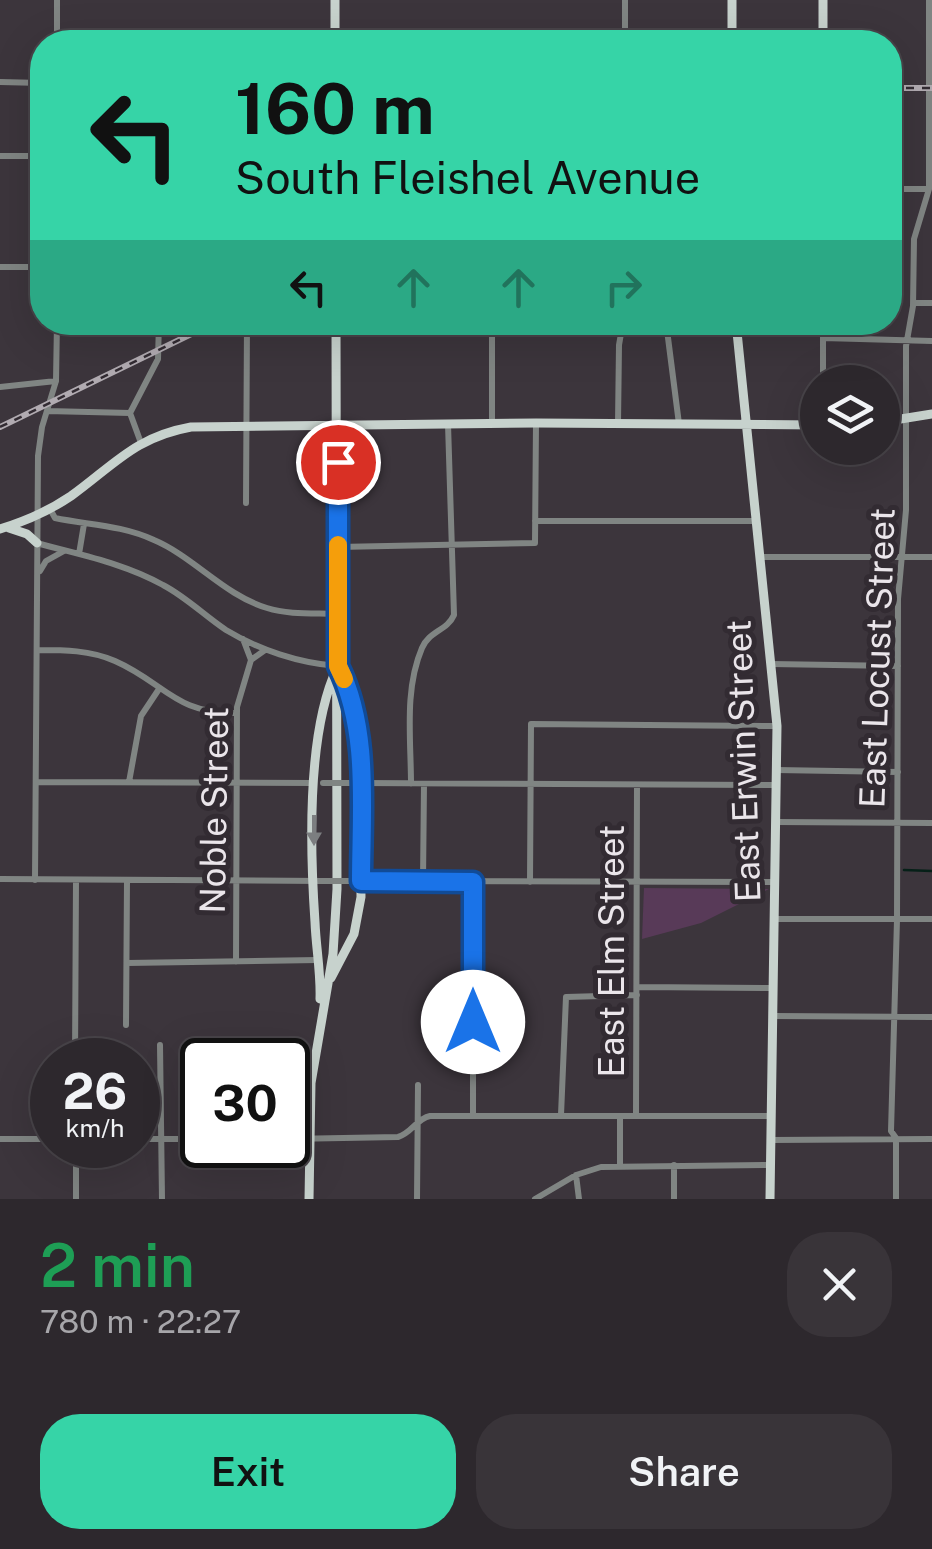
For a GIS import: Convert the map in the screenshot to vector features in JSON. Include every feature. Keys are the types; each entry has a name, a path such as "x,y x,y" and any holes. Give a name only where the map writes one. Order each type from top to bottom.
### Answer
{"main road":[{"path":"336,0 336,30"},
{"path":"732,0 732,30"},
{"path":"823,0 823,30"},
{"path":"310,1115 312,1068 329,983 337,889 336,335"},
{"name":"East Erwin Street","path":"737,335 777,726 770,1199"},
{"path":"900,420 932,414"},
{"path":"3,528 50,509 122,453 191,428 536,423 800,425"},
{"path":"3,528 27,534 37,543"},
{"path":"319,1026 318,731 327,690 338,666"},
{"path":"329,983 344,958 357,923 356,728 348,689 338,666"},
{"path":"309,1168 310,1199"}],"street":[{"path":"57,30 58,0"},
{"path":"625,0 625,30"},
{"name":"East Locust Street","path":"896,1199 896,1138 892,1131 907,338 913,303 914,239 930,189 929,0"},
{"path":"0,82 30,82"},
{"path":"0,156 30,156"},
{"path":"902,189 930,189"},
{"path":"0,267 30,267"},
{"path":"913,303 932,303"},
{"path":"35,880 38,448 56,381 57,335"},
{"path":"141,443 130,414 158,360 159,335"},
{"path":"246,503 247,335"},
{"path":"492,335 492,424"},
{"path":"618,423 621,335"},
{"path":"668,335 678,424"},
{"path":"823,365 823,338 932,341"},
{"path":"0,387 56,381"},
{"path":"47,410 130,414"},
{"path":"338,547 535,543 536,423"},
{"path":"410,784 412,678 427,638 448,625 454,615 448,424"},
{"path":"50,509 55,518 124,529 155,540 265,608 338,614"},
{"path":"536,521 756,521"},
{"path":"79,554 84,524"},
{"path":"37,543 126,568 162,584 243,639 266,650 338,666"},
{"path":"38,578 43,564 66,551"},
{"path":"760,556 932,557"},
{"name":"Noble Street","path":"236,962 236,713 251,660 243,639"},
{"path":"37,650 78,651 104,657 198,710 236,713"},
{"name":"Noble Street","path":"251,660 266,650"},
{"path":"772,664 898,666"},
{"path":"130,782 141,716 159,689"},
{"path":"530,882 531,724 777,726"},
{"path":"776,770 898,772"},
{"path":"36,782 776,786"},
{"path":"424,784 424,881"},
{"name":"East Elm Street","path":"636,1116 637,785"},
{"path":"776,822 932,823"},
{"path":"0,879 775,882"},
{"path":"75,1038 76,881"},
{"path":"126,1025 128,881"},
{"path":"473,882 473,1116"},
{"path":"775,920 932,920"},
{"path":"126,963 318,960"},
{"path":"560,1116 566,997 773,988"},
{"path":"773,1016 932,1016"},
{"path":"160,1046 162,1199"},
{"path":"416,1199 418,1085"},
{"name":"East Elm Street","path":"620,1116 620,1165"},
{"path":"310,1139 398,1137 427,1117 771,1116"},
{"path":"161,1138 180,1138"},
{"path":"0,1140 30,1139"},
{"path":"771,1140 932,1139"},
{"path":"535,1199 576,1174 620,1165 770,1165"},
{"path":"674,1165 674,1199"},
{"path":"76,1168 76,1199"},
{"path":"576,1174 579,1199"}],"shaded area":[{"path":"644,888 769,889 701,923 642,939"}],"waterway":[{"path":"904,870 932,871"}],"railway":[{"path":"902,88 932,88"},
{"path":"0,427 189,335"}],"slow traffic":[{"path":"338,545 338,666 344,679"}],"route":[{"path":"338,462 338,666 348,689 359,744 361,881 473,882 473,1022"}]}
